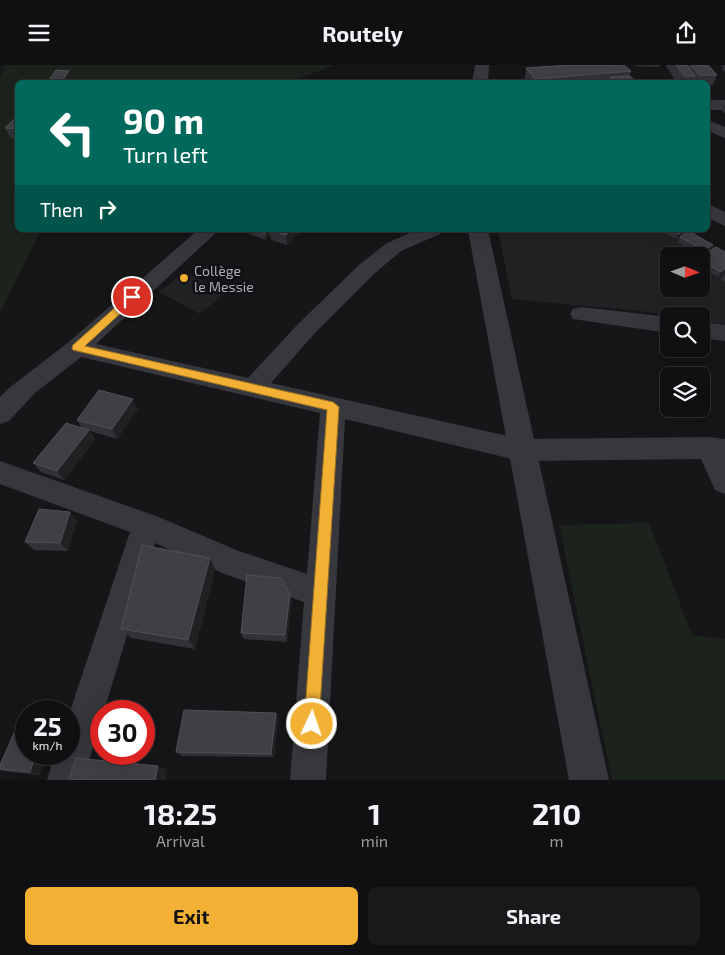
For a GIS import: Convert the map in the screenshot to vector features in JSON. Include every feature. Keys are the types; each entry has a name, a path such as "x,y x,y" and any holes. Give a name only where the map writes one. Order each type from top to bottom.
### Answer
{"street":[{"path":"480,80 482,65"},
{"path":"710,105 725,105"},
{"path":"710,126 725,133"},
{"path":"710,211 725,220"},
{"path":"0,414 32,382 77,348 187,247 207,232"},
{"path":"253,388 306,329 367,269 394,247 428,232"},
{"path":"478,232 520,450 589,780"},
{"path":"581,314 660,324"},
{"path":"710,331 725,333"},
{"path":"77,348 520,450 717,449 725,482"},
{"path":"308,780 333,407"},
{"path":"0,472 146,525 235,564 320,593"},
{"path":"65,780 146,525"}],"shaded area":[{"path":"5,65 335,65 294,80 15,80 15,232 40,232 0,313 0,81"},
{"path":"498,232 691,232 725,252 725,325 710,322 710,307 660,307 660,314 512,299"},
{"name":"Collège le Messie","path":"185,272 225,293 200,314 159,292"},
{"path":"649,523 692,635 725,639 725,780 612,780 559,525"}],"building":[{"path":"568,65 624,65 631,71 535,79 526,68"},
{"path":"676,65 687,65 695,76 684,76"},
{"path":"691,65 708,65 717,75 699,75"},
{"path":"56,70 69,71 62,80 49,80"},
{"path":"630,76 635,80 612,80 610,77"},
{"path":"15,118 15,129 5,128"},
{"path":"276,232 289,232 286,235"},
{"path":"691,232 713,245 698,247 680,237"},
{"path":"716,247 725,252 725,262 710,253 710,251"},
{"path":"710,256 725,264 725,269 721,272 710,266"},
{"path":"99,390 133,399 112,429 77,420"},
{"path":"66,423 89,430 57,471 33,463"},
{"path":"39,509 70,512 60,543 25,542"},
{"path":"142,545 210,558 188,640 121,629"},
{"path":"247,575 281,578 290,594 285,635 241,633"},
{"path":"184,710 276,713 271,754 176,752"},
{"path":"15,731 15,765 32,765 30,772 0,769"},
{"path":"80,758 90,759 90,765 158,766 155,780 69,780 74,765 80,765"}],"place":[{"name":"Collège le Messie","path":"184,278"}],"route":[{"path":"132,297 77,348 333,407 312,724"}]}
